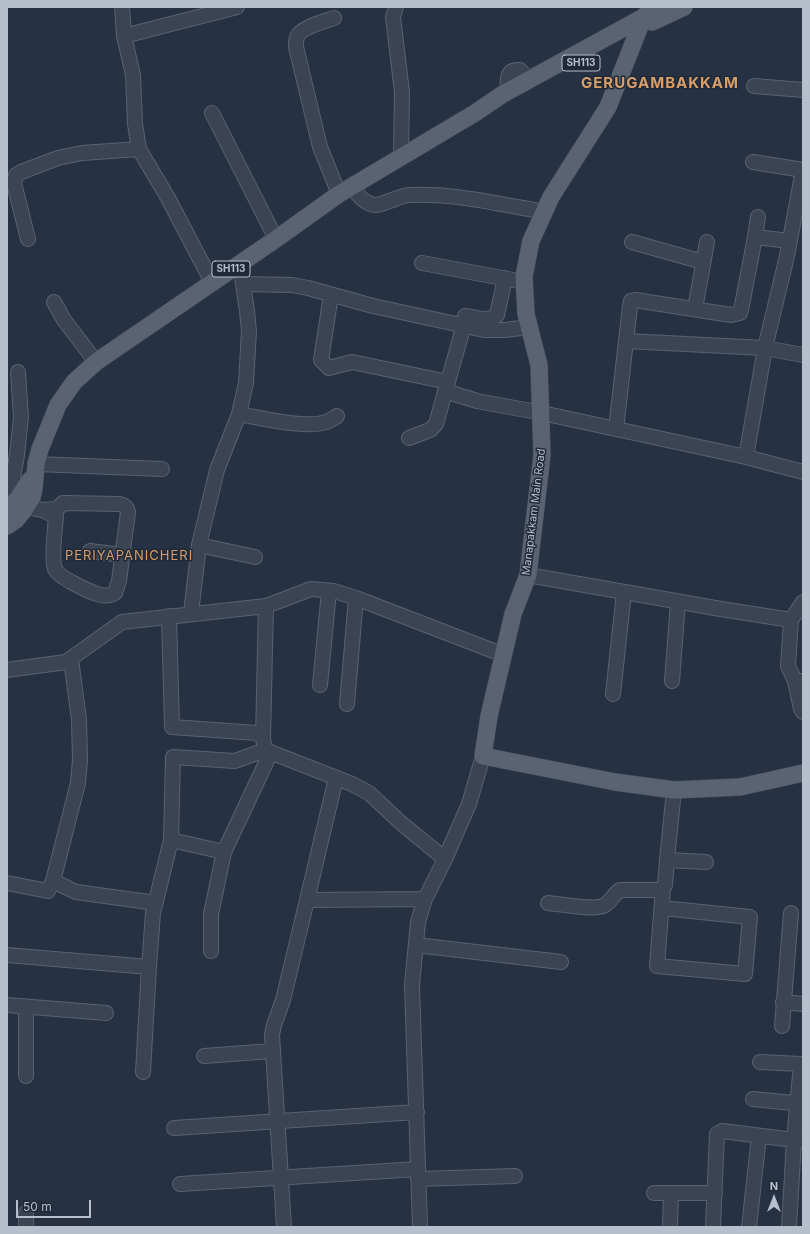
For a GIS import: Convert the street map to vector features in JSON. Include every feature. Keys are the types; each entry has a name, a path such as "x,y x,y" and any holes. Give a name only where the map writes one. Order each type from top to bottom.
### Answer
{"main road":[{"name":"SH113","path":"7,526 16,520 32,497 40,449 58,405 74,382 96,362 345,190 475,114 508,91 529,80 641,12 662,7"},
{"name":"SH113","path":"475,114 510,102 637,32 652,22 684,7"},
{"name":"Manapakkam Main Road","path":"483,756 489,716 513,614 528,575 542,455 542,413 539,365 526,314 524,282 531,241 551,197 608,107 637,32 641,12"},
{"name":"SH113","path":"8,506 17,500 36,467"},
{"path":"483,756 615,782 674,790 740,787 803,773"}],"street":[{"path":"122,7 124,36 133,75 139,149 168,198 212,282"},
{"path":"124,36 238,7"},
{"path":"396,7 393,17 402,92 401,156"},
{"path":"334,18 306,29 300,33 297,38 296,47 320,147 345,190 365,202 374,205 409,194 441,196 544,212"},
{"path":"754,86 803,90"},
{"path":"212,114 276,239"},
{"path":"28,239 14,183 16,175 20,172 58,158 82,153 139,149"},
{"path":"746,457 765,348 790,241 803,170 753,162"},
{"path":"616,430 631,301 635,300 731,315 740,313 758,217"},
{"path":"755,237 790,241"},
{"path":"632,242 703,262"},
{"path":"695,309 707,242"},
{"path":"191,613 198,545 217,470 239,414 246,383 248,362 248,324 240,263"},
{"path":"422,263 524,282"},
{"path":"243,284 308,288 373,306 464,321 494,319 497,315 505,278"},
{"path":"331,294 321,360 329,368 352,362 446,387 477,401 542,413 746,457 803,472"},
{"path":"54,302 64,320 96,362"},
{"path":"464,321 484,330 505,330 529,327"},
{"path":"409,438 430,430 436,424 464,321"},
{"path":"626,341 765,348 803,355"},
{"path":"8,506 17,455 21,417 18,372"},
{"path":"239,414 292,423 310,424 326,422 337,416"},
{"path":"36,467 162,469"},
{"path":"63,503 123,505 128,512 118,586 115,593 112,595 97,594 59,575 55,569 52,512 63,503"},
{"path":"26,507 52,512"},
{"path":"198,545 255,557"},
{"path":"90,551 122,555"},
{"path":"528,575 678,602 791,620"},
{"path":"7,670 66,662 122,622 191,613 266,606 311,590 334,591 356,598 407,619 504,655"},
{"path":"320,686 328,591"},
{"path":"613,694 624,592"},
{"path":"347,704 356,598"},
{"path":"672,682 678,602"},
{"path":"803,603 791,620 788,666 799,681 803,712"},
{"path":"212,951 211,914 224,852 266,747 266,606"},
{"path":"169,616 172,727 257,733 266,747 352,784 369,793 401,823 445,859"},
{"path":"7,883 48,891 53,881 78,783 80,760 79,720 71,659"},
{"path":"143,1072 153,913 171,840 173,757 235,761 266,747"},
{"path":"420,1227 412,985 418,922 425,899 445,859 469,804 483,756"},
{"path":"284,1227 272,1051 274,1025 283,1000 336,778"},
{"path":"662,908 750,917 745,974 657,966 663,888 665,885 674,790"},
{"path":"171,840 224,852"},
{"path":"667,860 706,862"},
{"path":"53,881 76,892 156,903"},
{"path":"548,903 592,908 603,906 615,893 620,890 658,890 663,888"},
{"path":"307,900 425,899"},
{"path":"782,1026 790,913"},
{"path":"416,945 561,962"},
{"path":"7,955 149,967"},
{"path":"783,1002 803,1004"},
{"path":"7,1005 106,1014"},
{"path":"26,1007 26,1076"},
{"path":"204,1056 272,1051"},
{"path":"760,1062 802,1064 798,1140 789,1227"},
{"path":"753,1099 800,1104"},
{"path":"174,1128 417,1112"},
{"path":"713,1227 717,1134 722,1131 798,1140"},
{"path":"749,1227 759,1136"},
{"path":"180,1184 281,1178 418,1174 515,1176"},
{"path":"654,1193 715,1193"},
{"path":"670,1227 671,1193"}],"district":[{"name":"GERUGAMBAKKAM","path":"660,83"},
{"name":"PERIYAPANICHERI","path":"129,556"}]}
